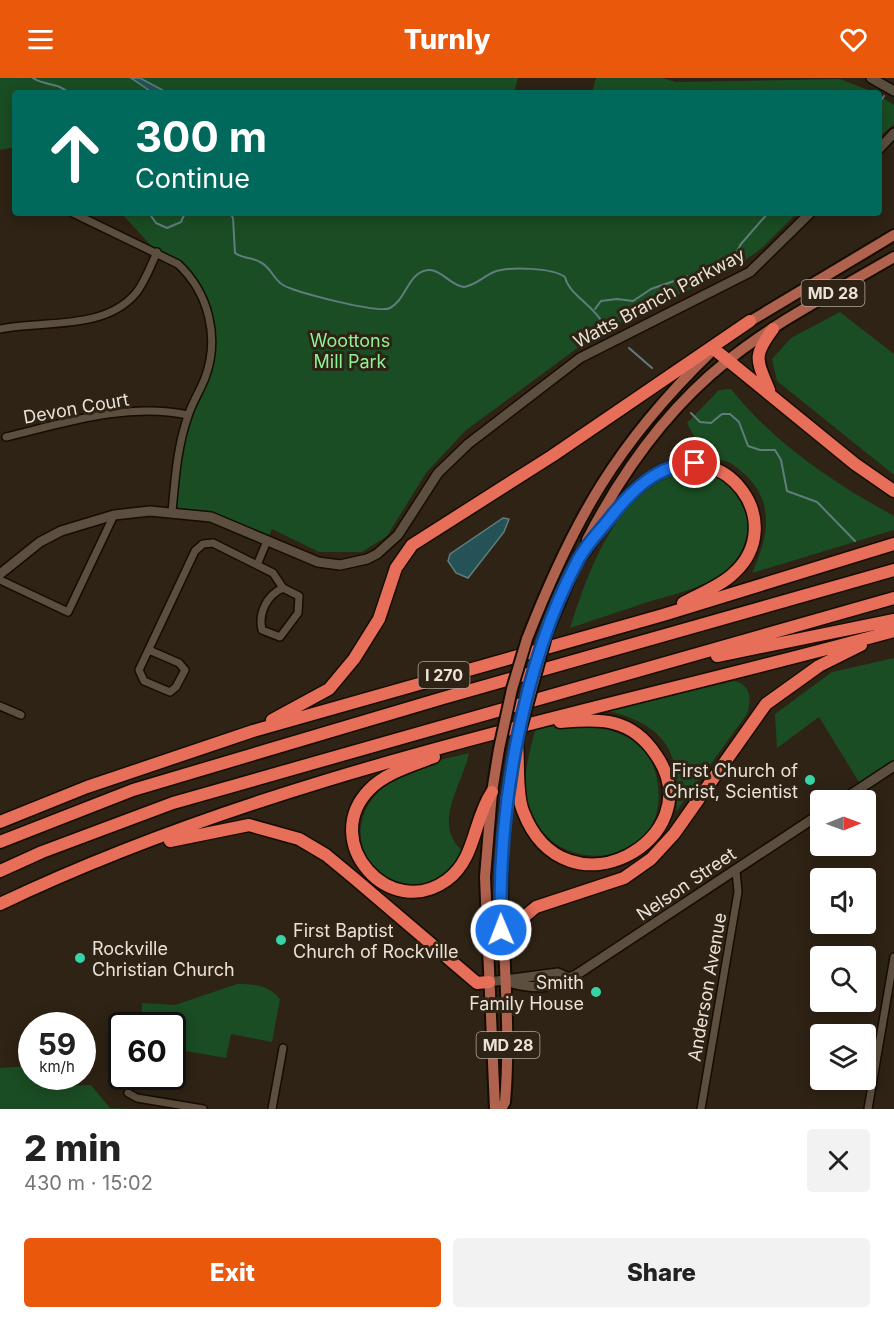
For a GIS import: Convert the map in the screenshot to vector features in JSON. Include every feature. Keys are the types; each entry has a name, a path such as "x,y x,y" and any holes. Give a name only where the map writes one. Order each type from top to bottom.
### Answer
{"highway":[{"path":"253,731 328,689 345,670 379,619 396,568 412,545 552,456 750,321"},
{"path":"771,394 758,367 757,358 760,347 773,329"},
{"path":"714,349 855,464 894,491"},
{"path":"578,560 628,495 656,474 681,464 708,465 719,469 740,486 752,510 753,539 749,550 733,574 663,615"},
{"name":"I 270","path":"0,822 87,787 253,731 663,615 894,544"},
{"name":"I 270","path":"0,842 133,790 443,698 894,570"},
{"path":"0,871 42,852 173,803 894,598"},
{"path":"627,674 894,620"},
{"path":"0,904 45,882 132,848 279,795 475,738 890,632"},
{"path":"502,950 518,922 536,907 624,878 651,859 674,834 766,704 819,666 890,632"},
{"path":"517,743 522,809 535,835 550,850 582,865 606,863 639,851 655,833 667,809 666,778 662,762 638,733 618,723 596,720 531,724"},
{"path":"475,738 396,772 370,789 355,811 351,829 354,850 363,866 378,881 401,892 422,892 447,881 463,864 472,846 482,808 492,792"},
{"path":"132,848 249,825 299,839 326,855 477,983 489,982"},
{"path":"0,877 42,852"}],"main road":[{"name":"MD 28","path":"495,1109 485,877 492,792 512,689 527,639 551,578 584,510 632,436 664,399 714,349 750,321 894,235"},
{"name":"MD 28","path":"501,1109 504,1102 508,1043 502,950 503,842 517,743 547,633 578,560 616,489 657,431 729,360 773,329 894,256"}],"street":[{"path":"871,78 894,91"},
{"path":"882,146 894,133"},
{"path":"79,216 169,257 191,276 201,293 212,327 208,368 188,415 179,449 172,512"},
{"name":"Watts Branch Parkway","path":"0,574 30,549 61,531 114,515 150,511 211,517 318,562 340,565 357,562 378,554 398,535 438,474 468,444 580,358 750,272 807,216"},
{"path":"0,329 92,319 112,313 137,292 157,252"},
{"name":"Devon Court","path":"6,437 110,414 157,411 188,415"},
{"path":"0,580 68,612 114,515"},
{"path":"257,564 267,541"},
{"path":"148,650 179,663 185,670 176,687 170,692 144,681 139,670 148,650 195,551 203,544 213,543 257,564 273,573 283,588 299,596 298,613 280,637 262,630 260,620 265,605 275,592 283,588"},
{"path":"0,706 21,715"},
{"path":"858,790 894,766"},
{"name":"Nelson Street","path":"489,982 505,981 525,987 560,983 567,977 576,975 810,821"},
{"name":"Anderson Avenue","path":"701,1109 738,892 736,871"},
{"path":"868,1109 894,957"},
{"path":"272,1109 283,1048"},
{"path":"128,1093 137,1098 203,1109"}],"green space":[{"path":"0,78 518,78 515,90 12,90 12,148 0,150"},
{"path":"596,78 662,78 676,82 840,79 868,90 593,90"},
{"path":"882,97 894,105 894,124 882,134"},
{"name":"Woottons Mill Park","path":"124,216 794,216 762,248 736,267 595,335 465,431 426,473 387,536 362,552 319,552 272,529 267,541 211,517 172,512 179,449 206,376 212,327 191,276 157,252"},
{"path":"840,312 894,354 894,475 777,381 772,359 791,338"},
{"path":"731,389 748,409 785,444 827,476 894,516 894,530 752,573 759,557 766,527 766,513 762,500 746,475 732,464 712,457 704,451 687,423 719,390"},
{"path":"683,471 716,476 730,485 741,499 748,518 747,533 740,553 732,565 720,575 693,589 570,628 597,557 608,535 623,514 639,497 659,482"},
{"path":"894,658 894,766 862,787 819,717 777,748 775,714 832,672"},
{"path":"734,681 744,685 749,693 747,714 676,812 676,774 673,759 666,745 657,734 644,725 608,711"},
{"path":"588,726 610,730 638,744 651,760 655,771 658,804 649,829 632,846 608,855 583,855 559,846 539,827 527,799 526,772 536,727"},
{"path":"469,753 449,817 454,841 464,852 447,873 424,884 402,884 383,875 368,859 361,839 363,817 376,794 410,769"},
{"path":"237,984 261,986 280,999 272,1042 231,1034 226,1058 186,1051 186,1012 142,1012 142,1003 175,1005"},
{"path":"18,1067 18,1090 95,1090 110,1108 135,1109 0,1109 0,1068"}],"water":[{"path":"131,78 140,78 162,90 149,90"},
{"path":"503,518 509,519 504,532 468,578 456,573 448,561 450,554"}],"waterway":[{"path":"33,78 64,90"},
{"path":"151,216 156,223 167,228 181,222 184,216"},
{"path":"232,216 235,253 260,262 283,285 303,292 354,305 383,309 395,304 411,281 421,272 428,270 433,270 464,287 501,270 541,270 565,277 571,289 604,325"},
{"path":"595,309 601,301 617,299 633,301 651,289 732,261 741,244 765,216"},
{"path":"629,348 652,368"},
{"path":"691,413 700,422 711,423 722,414 730,414 739,422 748,446 760,450 775,450 781,460 787,491 817,502 855,541"}],"place":[{"name":"First Church of Christ, Scientist","path":"810,780"},
{"name":"First Baptist Church of Rockville","path":"281,940"},
{"name":"Rockville Christian Church","path":"80,958"},
{"name":"Smith Family House","path":"596,992"}],"route":[{"path":"501,930 503,842 512,766 531,685 561,596 578,560 628,495 668,468 695,463"}]}
